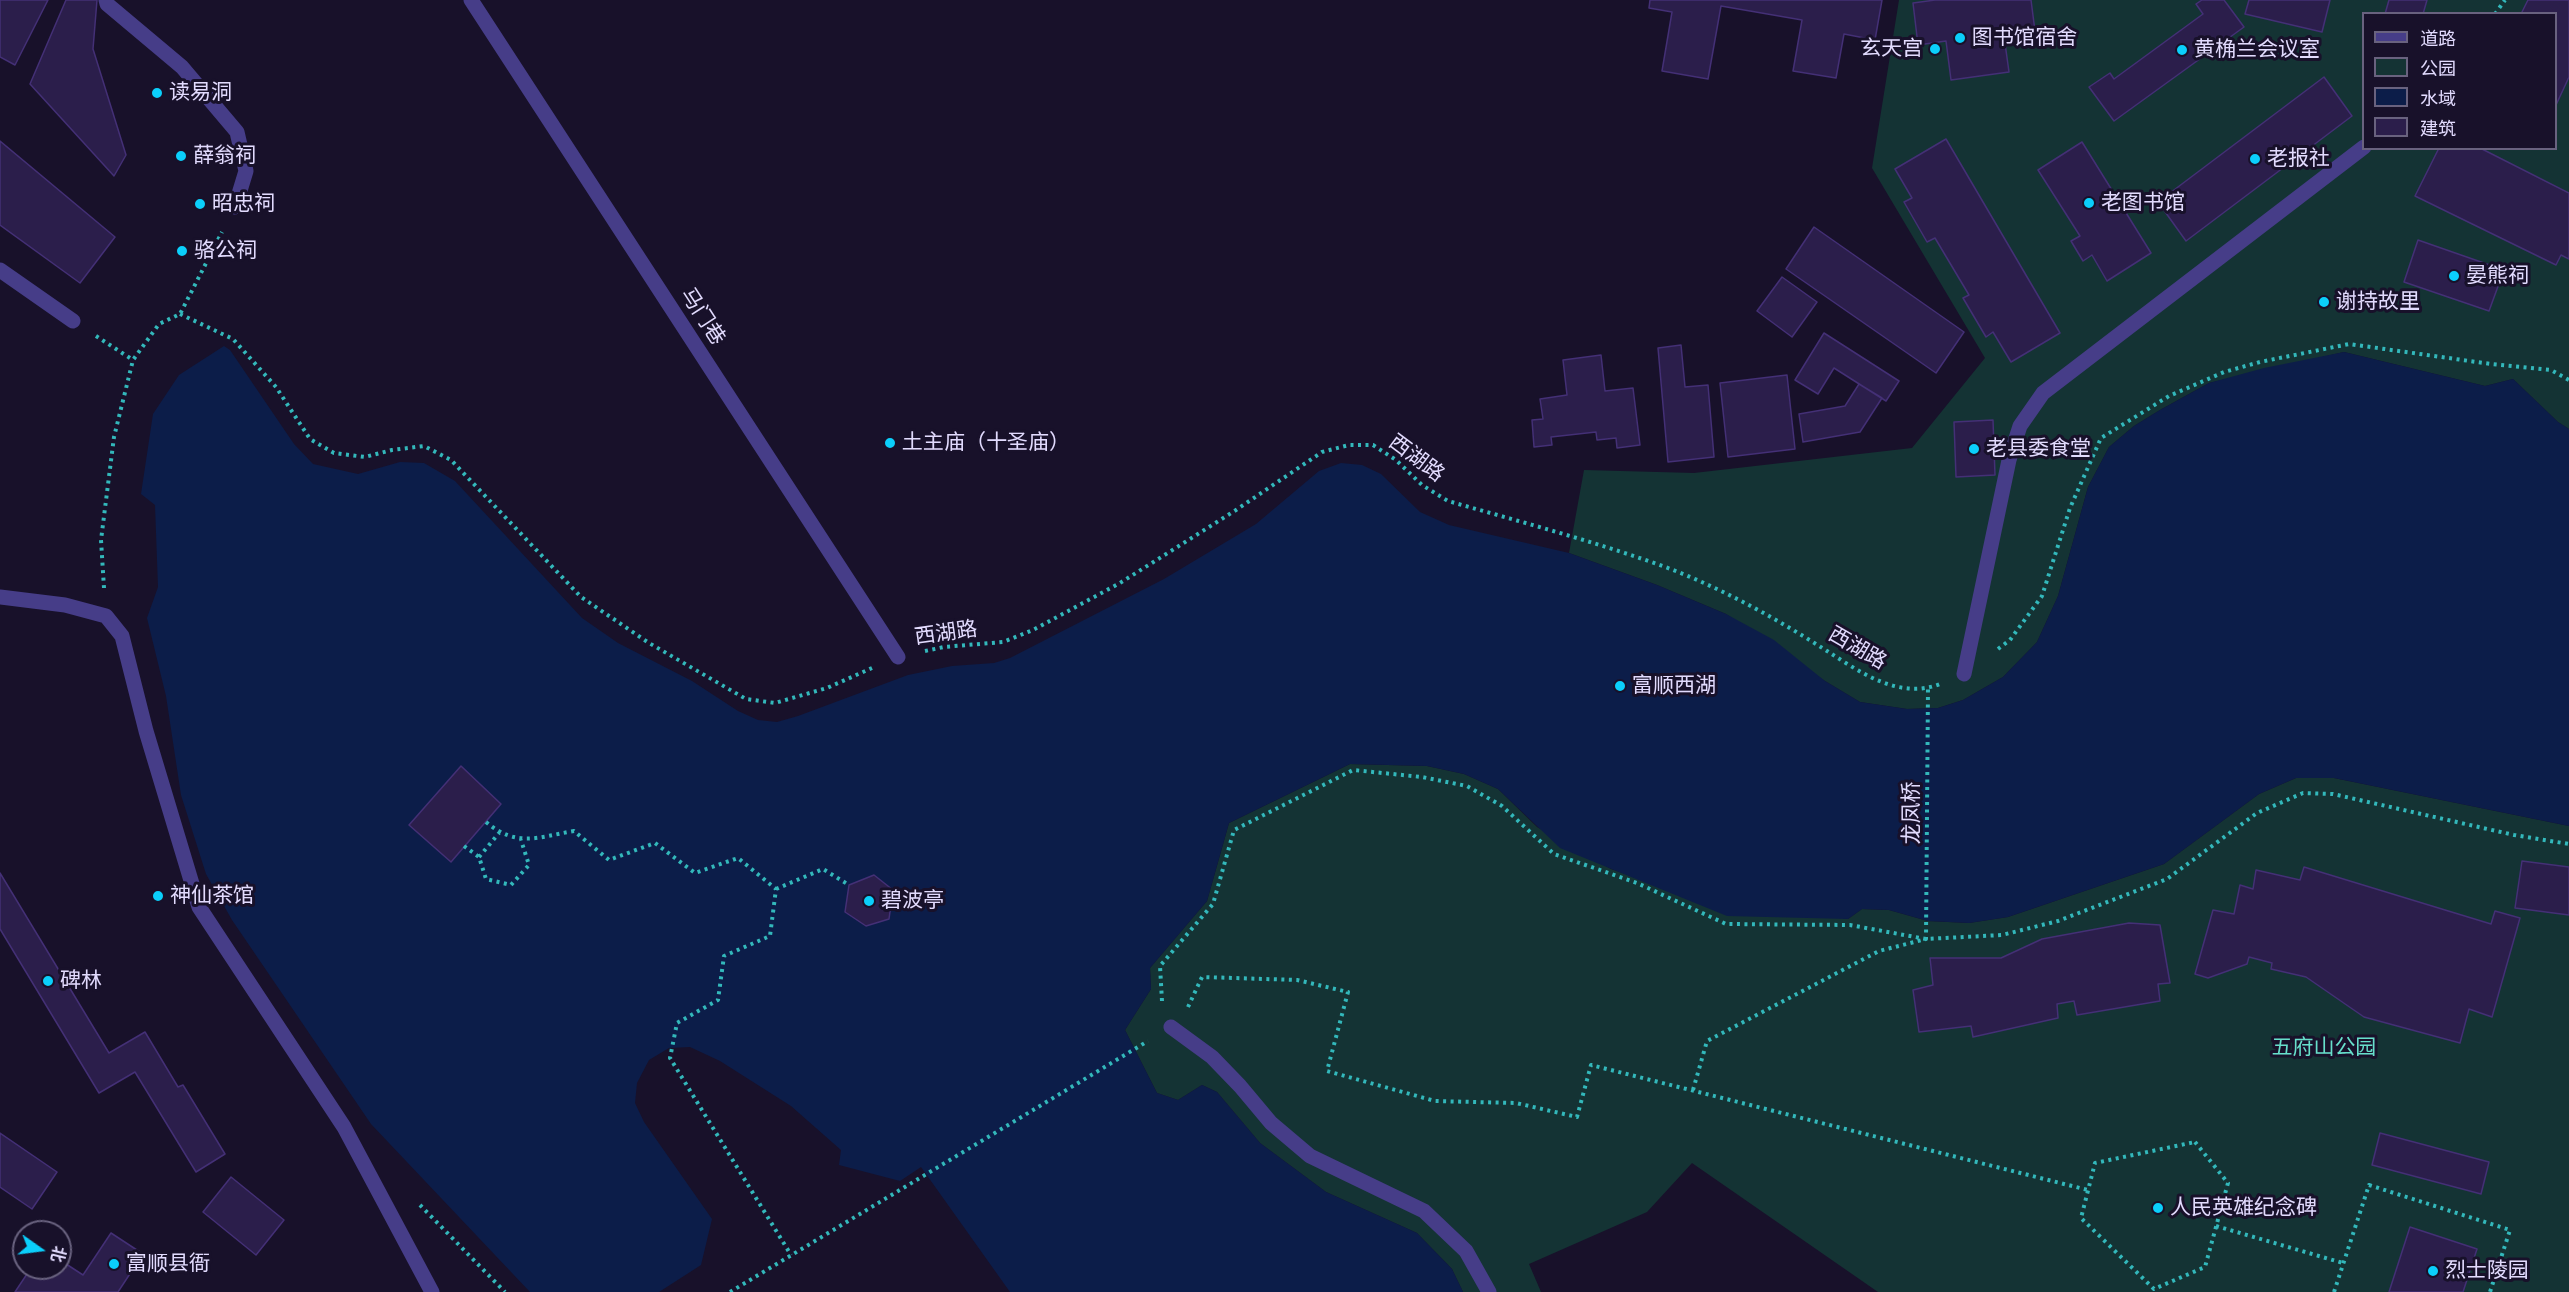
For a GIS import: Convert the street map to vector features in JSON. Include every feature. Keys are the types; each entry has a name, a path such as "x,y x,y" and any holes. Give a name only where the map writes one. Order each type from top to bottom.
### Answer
{"street":[{"path":"106,0 107,4 182,67 237,132 246,171 235,207"},
{"name":"马门巷","path":"471,0 898,657"},
{"path":"1964,674 2009,460 2020,426 2043,393 2362,149"},
{"path":"0,270 73,321"},
{"path":"0,597 65,605 106,616 122,636 146,731 199,907 344,1127 432,1292"},
{"path":"1171,1027 1212,1057 1271,1123 1310,1156 1424,1211 1466,1251 1489,1292"}],"path":[{"path":"106,616 101,540 114,437 134,360 159,324 180,314 235,207"},
{"name":"西湖路","path":"180,314 233,339 276,387 310,439 334,453 365,457 392,450 424,446 451,460 580,597 649,643 746,699 776,703 827,688 898,657 944,647 1003,642 1034,630 1120,583 1323,453 1348,445 1373,445 1396,460 1422,485 1448,501 1659,564 1790,627 1861,673 1891,686 1928,688 1964,674 2010,640 2042,596 2070,508 2101,438 2169,396 2224,372 2260,362 2349,344 2551,370 2569,380"},
{"path":"73,321 134,360"},
{"name":"龙凤桥","path":"1926,939 1928,688"},
{"path":"1171,1027 1162,1010 1160,966 1213,904 1234,830 1353,770 1422,777 1467,786 1502,806 1554,854 1637,883 1726,924 1850,925 1926,939"},
{"path":"1693,1090 1707,1041 1879,951 1926,939 2002,935 2058,921 2167,879 2257,813 2303,793 2333,794 2514,835 2569,844"},
{"path":"486,822 499,833 521,840 574,831 609,860 655,843 695,873 738,858 776,889"},
{"path":"479,857 499,833"},
{"path":"464,846 479,857 486,879 511,885 529,865 521,840"},
{"path":"776,889 823,869 849,885"},
{"path":"776,889 770,936 724,956 718,1000 677,1023 670,1058 791,1255"},
{"path":"730,1292 1171,1027 1188,1008 1202,977 1298,980 1348,992 1327,1071 1435,1101 1516,1103 1577,1117 1592,1065 2088,1190"},
{"path":"2195,1142 2228,1184 2216,1226 2205,1267 2154,1289 2081,1218 2095,1163 2195,1142"},
{"path":"2334,1292 2369,1185 2510,1230 2490,1292"},
{"path":"416,1202 505,1292"},
{"path":"2216,1226 2343,1263"}],"green space":[{"path":"1899,0 2569,0 2569,429 2558,422 2513,379 2485,386 2344,352 2209,383 2134,426 2109,447 2088,487 2058,596 2037,642 2003,677 1963,700 1938,708 1907,709 1860,702 1726,614 1657,585 1569,553 1584,470 1694,473 1912,448 1985,358 1872,168"},
{"name":"五府山公园","path":"1350,764 1427,766 1464,774 1498,789 1537,827 1611,869 1646,881 1848,919 1862,909 1889,910 1928,921 1969,923 2008,917 2164,864 2259,794 2296,778 2334,778 2569,826 2569,1292 1878,1292 1692,1163 1647,1212 1529,1264 1541,1292 1463,1292 1452,1269 1417,1233 1326,1192 1260,1143 1217,1092 1202,1085 1178,1100 1157,1093 1125,1030 1151,989 1150,968 1207,901 1229,823"}],"water":[{"name":"富顺西湖","path":"224,346 230,350 294,444 313,464 358,474 400,462 424,463 455,481 582,618 618,643 692,681 738,711 758,720 777,722 908,675 952,666 994,663 1010,658 1164,579 1256,524 1319,471 1341,463 1362,465 1381,474 1420,512 1449,525 1569,553 1657,585 1726,614 1774,640 1825,681 1860,702 1907,709 1938,708 1963,700 2003,677 2037,642 2058,596 2088,487 2109,447 2134,426 2160,410 2209,383 2264,368 2344,352 2485,386 2513,379 2558,422 2569,429 2569,826 2334,778 2296,778 2259,794 2164,864 2008,917 1969,923 1928,921 1889,910 1862,909 1848,919 1727,916 1560,848 1498,789 1464,774 1427,766 1350,764 1229,823 1207,901 1150,968 1151,989 1125,1030 1157,1093 1178,1100 1202,1085 1217,1092 1260,1143 1326,1192 1417,1233 1452,1269 1463,1292 1010,1292 921,1167 900,1181 839,1165 841,1150 791,1106 720,1061 690,1047 669,1048 649,1060 637,1083 635,1103 644,1122 712,1219 701,1265 659,1292 530,1292 371,1124 232,920 206,874 181,795 166,696 147,618 158,587 155,505 141,494 153,414 179,375"}],"building":[{"path":"0,0 48,0 15,65 0,57"},
{"path":"66,0 97,0 93,49 126,155 114,176 30,84"},
{"path":"1650,0 1882,0 1875,40 1844,34 1836,78 1793,71 1802,20 1721,6 1708,79 1662,71 1672,12 1649,8"},
{"name":"图书馆宿舍","path":"1935,0 2031,0 2035,31 2004,36 2009,72 1951,80 1946,41 1918,45 1913,3"},
{"name":"黄桷兰会议室","path":"2202,0 2224,0 2244,27 2114,121 2089,87 2110,73 2114,79 2203,14 2196,4"},
{"path":"2249,0 2330,0 2322,32 2245,14"},
{"path":"2389,0 2427,0 2424,12 2386,12"},
{"path":"2528,0 2569,0 2569,77 2557,103 2557,12 2522,12"},
{"name":"老报社","path":"2324,77 2352,116 2186,241 2158,202"},
{"path":"1946,139 2060,333 2011,362 1993,332 1986,337 1963,298 1969,295 1935,238 1927,242 1904,202 1912,198 1895,169"},
{"path":"0,141 115,237 80,283 0,225"},
{"name":"老图书馆","path":"2082,142 2151,253 2107,281 2092,255 2083,261 2071,241 2080,236 2038,170"},
{"path":"2438,150 2484,150 2569,193 2569,259 2561,255 2556,265 2415,196"},
{"path":"1814,227 1964,332 1936,373 1786,269"},
{"name":"晏熊祠","path":"2418,240 2504,270 2489,311 2404,282"},
{"path":"1782,277 1817,302 1792,337 1757,311"},
{"path":"1824,333 1899,381 1886,401 1834,368 1818,394 1795,380"},
{"path":"1681,345 1685,387 1708,385 1714,457 1668,462 1658,348"},
{"path":"1601,355 1605,391 1633,388 1640,445 1617,448 1616,438 1597,440 1596,432 1551,437 1552,445 1534,447 1532,420 1543,419 1540,399 1567,395 1563,360"},
{"path":"1787,375 1795,449 1728,457 1720,383"},
{"path":"1859,384 1882,398 1860,432 1803,442 1799,414 1845,406"},
{"name":"老县委食堂","path":"1993,420 1995,475 1956,477 1954,422"},
{"path":"461,766 501,804 451,862 409,825"},
{"path":"2522,861 2569,867 2569,915 2515,908"},
{"path":"2304,867 2491,924 2495,911 2520,918 2492,1017 2469,1009 2460,1043 2364,1017 2306,977 2271,969 2272,963 2249,957 2247,964 2208,978 2195,974 2213,910 2234,914 2240,885 2253,889 2256,870 2300,880"},
{"name":"碑林","path":"0,873 109,1053 145,1032 178,1087 183,1085 225,1154 196,1172 135,1072 99,1093 0,929"},
{"name":"碧波亭","path":"874,875 893,890 889,919 866,926 845,912 849,885"},
{"path":"2129,923 2160,925 2170,983 2158,984 2160,1001 2077,1015 2074,1001 2057,1004 2058,1018 1973,1037 1971,1026 1919,1032 1913,990 1933,985 1930,958 2001,958 2042,939"},
{"path":"0,1133 57,1172 32,1209 0,1187"},
{"path":"2380,1133 2489,1162 2481,1194 2372,1165"},
{"path":"231,1177 284,1220 256,1255 203,1212"},
{"name":"烈士陵园","path":"2410,1227 2477,1249 2463,1292 2389,1292"},
{"name":"富顺县衙","path":"111,1233 143,1254 118,1292 15,1292 23,1280 72,1280 72,1268 83,1275"}],"place":[{"name":"图书馆宿舍","path":"1960,38"},
{"name":"玄天宫","path":"1935,49"},
{"name":"黄桷兰会议室","path":"2182,50"},
{"name":"读易洞","path":"157,93"},
{"name":"薛翁祠","path":"181,156"},
{"name":"老报社","path":"2255,159"},
{"name":"老图书馆","path":"2089,203"},
{"name":"昭忠祠","path":"200,204"},
{"name":"骆公祠","path":"182,251"},
{"name":"晏熊祠","path":"2454,276"},
{"name":"谢持故里","path":"2324,302"},
{"name":"土主庙（十圣庙）","path":"890,443"},
{"name":"老县委食堂","path":"1974,449"},
{"name":"富顺西湖","path":"1620,686"},
{"name":"神仙茶馆","path":"158,896"},
{"name":"碧波亭","path":"869,901"},
{"name":"碑林","path":"48,981"},
{"name":"人民英雄纪念碑","path":"2158,1208"},
{"name":"富顺县衙","path":"114,1264"},
{"name":"烈士陵园","path":"2433,1271"}]}
